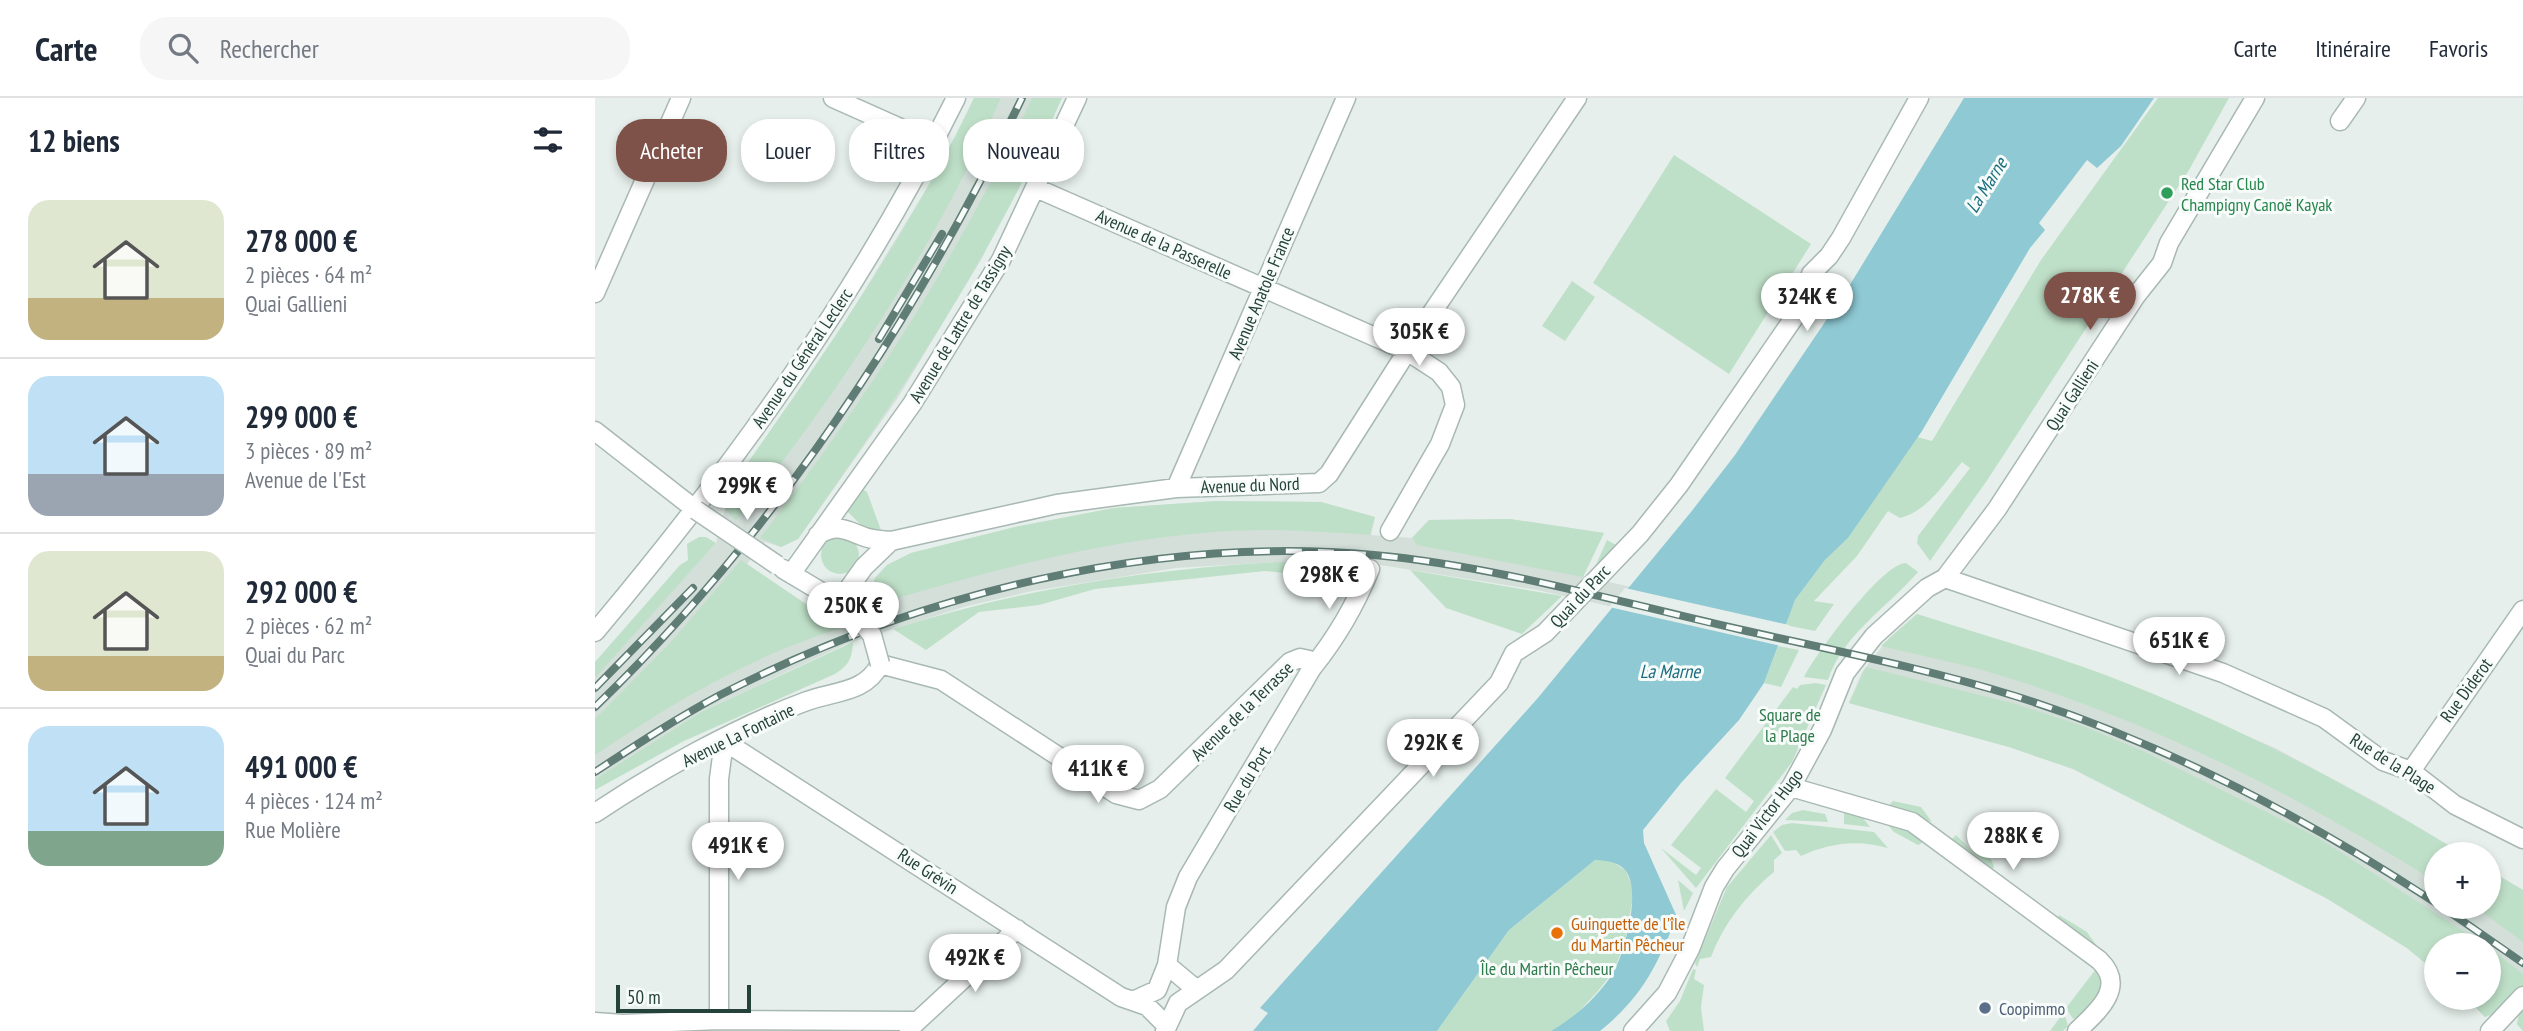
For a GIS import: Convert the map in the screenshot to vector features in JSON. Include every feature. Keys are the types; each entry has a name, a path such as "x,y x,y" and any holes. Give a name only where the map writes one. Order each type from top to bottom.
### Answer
{"street":[{"path":"595,293 681,98"},
{"path":"834,98 881,119"},
{"name":"Avenue du Général Leclerc","path":"945,119 955,98"},
{"name":"Avenue de Lattre de Tassigny","path":"784,569 818,535 931,373 1001,260 1077,98"},
{"name":"Avenue Anatole France","path":"1176,488 1346,98"},
{"name":"Avenue du Nord","path":"891,541 1057,504 1176,488 1319,483 1329,474 1407,351 1577,98"},
{"name":"Quai du Parc","path":"1166,1028 1178,1003 1226,970 1499,683 1514,653 1545,634 1647,524 1679,485 1802,306 1811,274 1842,238 1919,98"},
{"name":"Quai Gallieni","path":"1945,578 1997,509 2135,297 2162,263 2169,243 2255,98"},
{"path":"2340,121 2356,98"},
{"name":"Avenue du Général Leclerc","path":"595,632 696,510 820,334 912,182"},
{"name":"Avenue de la Passerelle","path":"1036,188 1407,351"},
{"path":"1390,531 1440,444 1455,405 1451,387 1439,372 1407,351"},
{"path":"595,431 696,510 844,606 872,635 880,664"},
{"path":"818,535 828,529 841,527 859,536 891,541"},
{"path":"859,536 865,551 864,567"},
{"path":"844,606 864,567 891,541"},
{"name":"Rue du Port","path":"1167,965 1176,907 1188,877 1312,668 1334,640 1357,602 1370,569"},
{"name":"Rue de la Plage","path":"1945,578 2223,673 2324,718 2383,761 2411,771 2455,805 2523,839"},
{"name":"Quai Victor Hugo","path":"1645,1027 1690,949 1714,887 1724,869 1791,787 1822,730 1845,673 1874,636 1927,589 1945,578"},
{"name":"Rue Diderot","path":"2411,771 2523,610"},
{"name":"Avenue de la Terrasse","path":"880,664 941,680 1116,794 1139,800 1160,789 1290,662 1300,657 1309,660 1312,668"},
{"name":"Avenue La Fontaine","path":"595,813 724,741 807,701 858,687 875,674 880,664"},
{"path":"719,1020 719,779 724,741"},
{"name":"Rue Grévin","path":"724,741 1121,997 1147,1006 1166,1028"},
{"path":"1791,787 1912,822 2099,960 2110,975 2111,988 2102,1007 2077,1031"},
{"path":"595,1022 625,1028 719,1020 911,1026 1017,929"},
{"path":"1133,1001 1157,990 1167,965 1197,990"},
{"path":"2490,1031 2523,996"}],"shaded area":[{"path":"974,98 1062,98 1052,119 964,119"},
{"path":"963,121 963,182 1020,182 982,258 897,399 798,539 781,547 765,542 747,564 828,619 873,605 872,590 875,578 887,565 911,553 1015,527 1114,508 1217,501 1321,502 1375,517 1371,535 1412,538 1429,520 1510,519 1604,533 1583,576 1631,587 1613,607 1537,590 1368,563 1275,562 1176,568 1033,591 967,606 849,643 701,712 595,779 595,676 716,543 731,487 841,329 931,182 949,182 949,150"},
{"path":"1917,614 2106,675 2275,748 2383,806 2443,842 2424,842 2424,919 2501,919 2501,877 2523,890 2523,1031 2517,1024 2521,1005 2513,997 2501,1006 2501,933 2424,933 2424,962 2407,948 2326,898 2073,769 2009,747 1849,703 1862,672 1889,638"},
{"path":"2478,1010 2495,1010 2485,1017"}],"green space":[{"path":"974,98 1001,98 991,119 963,119"},
{"path":"1032,98 1062,98 1052,119 1022,119"},
{"path":"2158,98 2229,98 2189,170 1988,479 1930,561 1917,543 1918,536 1970,468 1962,462 1935,495 1919,509 1900,518 1888,511 1857,556 1814,601 1834,604 1815,631 1785,625 1795,600 1825,560 1848,538 1917,437 1932,441 2041,260"},
{"path":"963,120 963,177 915,265 848,371 736,521 725,509 731,487 861,297 930,182 949,182 949,147"},
{"path":"1674,155 1811,244 1729,374 1593,283"},
{"path":"991,182 1022,182 974,270 907,380 798,539 781,547 760,538 837,434 873,380 974,214"},
{"path":"1572,281 1595,297 1565,341 1542,326"},
{"path":"861,488 867,492 882,533 868,532 847,511"},
{"path":"1217,501 1321,502 1375,517 1370,535 1280,530 1228,531 1125,543 1023,564 873,605 872,590 875,578 887,565 911,553 1015,527 1114,508"},
{"path":"1510,519 1604,533 1583,577 1417,545 1412,538 1429,520"},
{"path":"840,536 853,542 859,555 853,568 840,574 827,568 821,555 827,542"},
{"path":"699,537 706,537 716,543 595,678 595,662 680,565 688,560 687,544"},
{"path":"1607,540 1616,545 1617,551 1590,578"},
{"path":"741,560 841,628 774,653 713,682 595,755 595,719 671,642"},
{"path":"1275,562 1368,563 1346,579 1265,571 1095,589 1039,605 979,612 926,650 893,629 1035,592 1177,570"},
{"path":"1906,563 1918,572 1855,635 1835,664 1828,680 1804,677 1835,631 1866,593 1895,567"},
{"path":"1410,570 1562,596 1522,634 1446,608"},
{"path":"1917,614 2082,667 2152,693 2244,734 2333,779 2442,842 2424,842 2424,875 2281,793 2173,740 2062,696 2005,677 1881,646"},
{"path":"853,642 849,661 835,674 684,741 595,790 595,779 701,712"},
{"path":"1778,646 1799,650 1781,687 1764,683"},
{"path":"1866,667 2016,704 2083,726 2143,751 2317,837 2424,906 2424,919 2445,919 2466,933 2424,933 2424,962 2407,948 2326,898 2073,769 2009,747 1849,703"},
{"name":"Square de la Plage","path":"1800,685 1826,685 1792,762 1696,888 1661,848 1696,875 1701,868 1671,845 1716,789 1746,812 1754,801 1725,778 1793,687 1797,689"},
{"path":"1893,801 1921,807 1932,822 1892,808 1890,804"},
{"path":"1803,810 1825,814 1828,822 1785,820 1792,813"},
{"path":"1844,813 1863,818 1870,827 1844,824"},
{"path":"1792,823 1874,832 1888,848 1843,844 1801,856 1796,850 1785,851 1773,832 1782,825"},
{"path":"1887,824 1909,829 1923,840 1922,843 1918,845 1894,832"},
{"path":"1771,835 1782,853 1774,860 1774,872 1745,900 1729,921 1711,957 1700,959 1697,967 1695,963 1727,887"},
{"path":"1956,835 1971,850 1991,859 1994,867 1991,870 1951,840"},
{"name":"Île du Martin Pêcheur","path":"1595,860 1612,861 1626,871 1634,890 1625,943 1613,972 1598,991 1572,1019 1551,1031 1437,1031 1509,930"},
{"path":"2501,877 2523,890 2523,942 2491,919 2501,919"},
{"path":"1678,880 1693,893 1684,911"},
{"path":"2059,915 2087,932 2099,949 2057,918"},
{"path":"2501,957 2523,974 2523,1031 2517,1024 2521,1005 2485,1017 2478,1010 2501,1010"},
{"path":"1693,969 1696,970 1694,979 1704,985 1701,1007 1704,1031 1670,1031 1666,1021 1680,1001"},
{"path":"2096,969 2101,984 2097,998 2087,1010 2073,1019 2066,1008"},
{"path":"2064,1012 2068,1026 2063,1031 2050,1031"}],"water":[{"name":"La Marne","path":"1964,98 2154,98 2121,146 2097,168 2087,160 2039,223 2045,230 2030,248 1922,431 1848,538 1825,560 1795,600 1764,683 1739,720 1681,783 1643,830 1644,843 1677,917 1655,966 1638,993 1600,1031 1551,1031 1577,1013 1600,990 1618,963 1627,936 1632,905 1630,879 1618,865 1595,860 1509,930 1437,1031 1253,1031 1268,1013 1260,1008 1537,699 1735,455 1848,288"}],"pier":[{"path":"1625,588 1789,625 1781,646 1609,607"}],"railway":[{"path":"595,707 661,640 722,570 781,497 836,421 935,263 1022,98"},
{"path":"879,339 942,234"},
{"path":"595,772 704,704 795,659 874,628 955,601 1038,580 1122,564 1206,554 1290,551 1374,555 1465,567 1557,586 1912,668 2015,696 2125,736 2233,785 2336,841 2424,895"},
{"path":"595,688 693,588"},
{"path":"2460,919 2523,963"}],"place":[{"name":"Red Star Club Champigny Canoë Kayak","path":"2167,193"},
{"name":"Guinguette de l'île du Martin Pêcheur","path":"1557,933"},
{"name":"Coopimmo","path":"1985,1008"}]}
